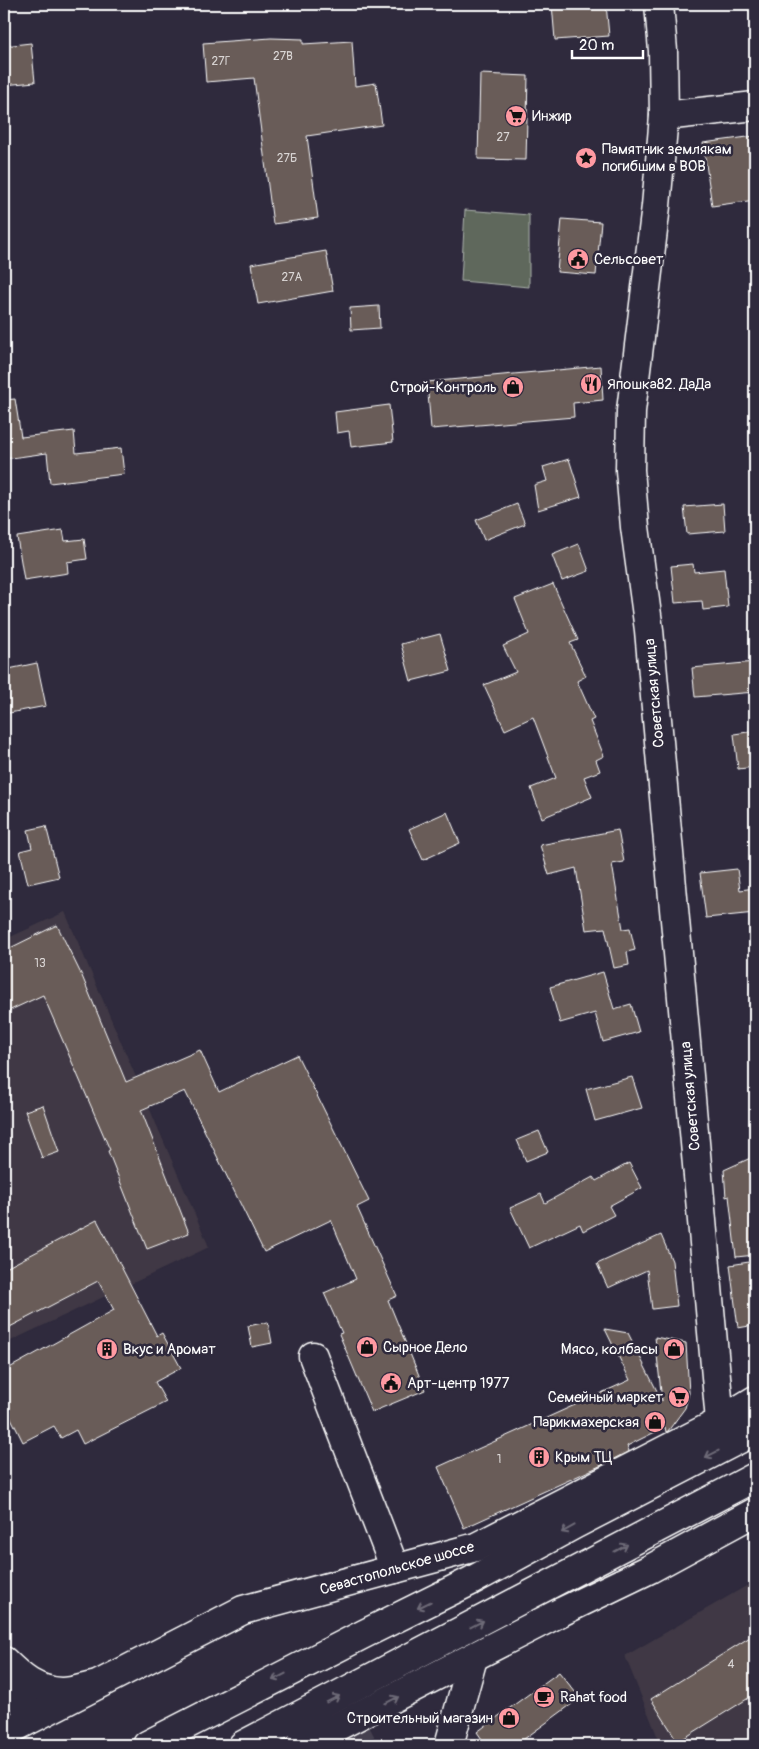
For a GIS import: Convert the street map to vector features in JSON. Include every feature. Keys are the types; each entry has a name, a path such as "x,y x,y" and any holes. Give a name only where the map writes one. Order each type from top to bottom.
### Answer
{"main road":[{"name":"Советская улица","path":"659,4 663,51 664,104 656,206 631,411 630,470 635,527 649,630 720,1421"},
{"path":"664,104 692,114"},
{"path":"661,147 668,131 680,118 692,114 755,106"},
{"path":"313,1356 395,1569"},
{"path":"718,1383 730,1400 750,1403"},
{"path":"691,1437 702,1422 715,1397 718,1383"},
{"name":"Севастопольское шоссе","path":"4,1733 243,1610 476,1547 691,1437 750,1403"},
{"path":"147,1745 322,1655 472,1581 582,1521 755,1432"},
{"path":"243,1745 755,1477"},
{"path":"301,1745 650,1568 755,1512"},
{"path":"449,1745 473,1658"},
{"path":"4,1663 22,1679 41,1689 63,1692 94,1686"},
{"path":"4,1663 31,1718"},
{"path":"4,1675 6,1684 4,1703"},
{"path":"441,1675 455,1681 463,1696"}],"shaded area":[{"path":"65,912 209,1247 4,1344 4,940"},
{"path":"755,1581 755,1745 661,1745 625,1656"}],"green space":[{"path":"465,210 529,215 529,287 461,281"}],"building":[{"path":"552,4 606,4 609,36 555,40"},
{"path":"271,38 303,39 303,44 352,41 355,86 376,83 382,125 307,136 318,218 273,224 254,78 206,82 203,43"},
{"path":"31,43 35,82 4,85 4,46"},
{"path":"480,74 528,76 526,160 478,159"},
{"path":"755,136 755,200 712,206 703,143"},
{"name":"Сельсовет","path":"562,219 601,222 596,275 557,272"},
{"path":"326,251 333,291 258,304 251,264"},
{"path":"379,306 380,328 351,330 350,308"},
{"path":"601,366 603,400 573,403 574,417 431,429 427,382"},
{"path":"15,399 21,437 74,431 76,453 121,448 124,474 50,483 47,453 4,459 4,400"},
{"path":"389,405 393,442 351,447 349,431 337,433 335,412"},
{"path":"569,459 581,497 538,510 534,485 547,481 543,467"},
{"path":"517,504 525,524 484,540 476,520"},
{"path":"723,504 725,531 687,534 684,507"},
{"path":"63,530 65,541 84,539 87,559 67,562 68,573 24,580 17,537"},
{"path":"579,544 589,571 562,581 552,555"},
{"path":"693,564 694,572 724,569 728,607 703,610 702,601 675,603 671,566"},
{"path":"553,584 578,640 570,643 586,676 577,681 594,719 590,721 604,756 596,760 600,771 584,777 592,797 542,818 531,788 556,778 533,717 505,730 484,685 516,672 503,646 529,634 515,599"},
{"path":"440,634 451,671 411,681 401,644"},
{"path":"755,662 755,692 695,697 692,668"},
{"path":"37,663 46,706 4,714 4,670"},
{"path":"755,731 755,767 738,769 734,734"},
{"path":"447,812 460,843 423,860 409,829"},
{"path":"46,826 59,877 28,884 20,851 32,848 28,830"},
{"path":"618,830 624,862 612,864 623,929 630,928 635,950 627,952 629,965 614,968 605,928 586,930 576,868 549,875 540,845"},
{"path":"737,869 740,890 755,888 755,913 706,918 700,873"},
{"path":"57,925 82,976 126,1082 200,1050 219,1092 297,1055 369,1201 357,1207 397,1296 388,1300 425,1390 372,1412 339,1334 342,1333 324,1293 356,1279 331,1220 264,1252 185,1091 141,1110 189,1233 147,1249 108,1151 110,1150 43,995 4,1013 4,951"},
{"path":"603,972 614,1009 631,1004 639,1032 603,1042 595,1013 560,1023 550,987"},
{"path":"632,1077 642,1108 595,1121 586,1089"},
{"path":"43,1105 59,1152 42,1158 25,1111"},
{"path":"539,1131 548,1152 526,1161 517,1140"},
{"path":"755,1156 755,1202 751,1201 755,1255 736,1257 729,1196 726,1197 724,1170"},
{"path":"629,1163 642,1188 609,1206 614,1215 583,1231 580,1224 529,1248 510,1208 541,1194 545,1203 593,1177 596,1181"},
{"name":"Вкус и Аромат","path":"97,1220 157,1336 162,1333 181,1368 155,1382 166,1402 83,1444 76,1430 61,1438 54,1426 23,1442 4,1404 4,1371 114,1310 98,1281 4,1330 4,1269"},
{"path":"661,1235 672,1261 677,1306 652,1309 647,1270 608,1288 597,1264"},
{"path":"749,1262 755,1308 755,1325 738,1328 730,1265"},
{"path":"268,1322 272,1343 252,1347 248,1326"},
{"name":"Крым ТЦ","path":"605,1329 628,1333 662,1401 655,1337 686,1343 689,1393 685,1408 668,1431 666,1432 665,1427 627,1446 629,1451 602,1465 464,1528 438,1467 630,1380"},
{"path":"755,1634 755,1694 678,1742 651,1699"},
{"path":"559,1672 580,1698 516,1745 486,1745 477,1732"}],"tunnel":[{"path":"352,1724 362,1743"}],"place":[{"name":"Инжир","path":"516,116"},
{"name":"Памятник землякам погибшим в ВОВ","path":"586,158"},
{"name":"Сельсовет","path":"578,259"},
{"name":"Япошка82. ДаДа","path":"591,384"},
{"name":"Строй-Контроль","path":"513,387"},
{"name":"Сырное Дело","path":"367,1347"},
{"name":"Вкус и Аромат","path":"107,1349"},
{"name":"Мясо, колбасы","path":"674,1349"},
{"name":"Арт-центр 1977","path":"391,1383"},
{"name":"Семейный маркет","path":"679,1397"},
{"name":"Парикмахерская","path":"655,1422"},
{"name":"Крым ТЦ","path":"539,1457"},
{"name":"Rahat food","path":"544,1697"},
{"name":"Строительный магазин","path":"509,1718"}]}
